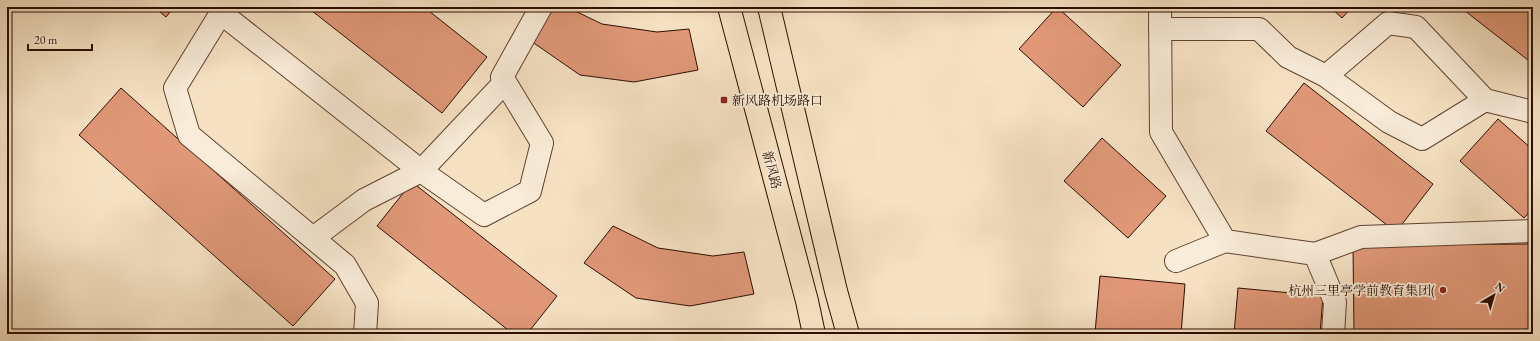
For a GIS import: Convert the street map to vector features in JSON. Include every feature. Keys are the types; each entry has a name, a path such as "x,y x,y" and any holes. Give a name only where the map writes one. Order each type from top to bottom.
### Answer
{"main road":[{"name":"新风路","path":"729,7 807,301 814,334"},
{"path":"769,7 836,291 848,334"}],"street":[{"path":"365,334 367,303 345,265 189,135 175,88 221,10 421,171 484,215 530,191 542,143 502,77 541,7"},
{"path":"1160,7 1161,132 1226,241"},
{"path":"1326,76 1388,23 1416,27 1485,100 1533,112"},
{"path":"1160,29 1259,29 1288,57 1326,76 1389,122 1422,140 1485,100"},
{"path":"313,238 364,200 421,171 505,82"},
{"path":"1176,262 1226,241 1315,254 1361,237 1533,231"},
{"path":"1315,254 1335,302 1333,334"}],"building":[{"path":"154,7 174,7 166,17"},
{"path":"307,7 424,7 487,57 442,113"},
{"path":"554,7 567,7 602,24 657,32 689,29 698,70 634,82 580,75 528,39"},
{"path":"1057,7 1121,65 1083,107 1019,49"},
{"path":"1330,7 1352,7 1342,18"},
{"path":"1460,7 1533,7 1533,64"},
{"path":"1304,83 1433,184 1396,232 1266,131"},
{"path":"121,88 335,279 293,326 79,135"},
{"path":"1498,119 1533,150 1533,208 1524,218 1460,161"},
{"path":"1102,138 1166,196 1128,238 1064,181"},
{"path":"412,182 557,296 527,334 513,334 377,226"},
{"path":"613,226 658,248 713,256 744,252 754,294 690,306 636,298 584,263"},
{"name":"杭州三里亭学前教育集团(","path":"1533,244 1533,334 1354,334 1353,245"},
{"path":"1100,276 1185,284 1181,334 1095,333"},
{"path":"1238,288 1323,296 1320,334 1234,334"}],"place":[{"name":"新风路机场路口","path":"724,100"},
{"name":"杭州三里亭学前教育集团(","path":"1443,290"}]}
